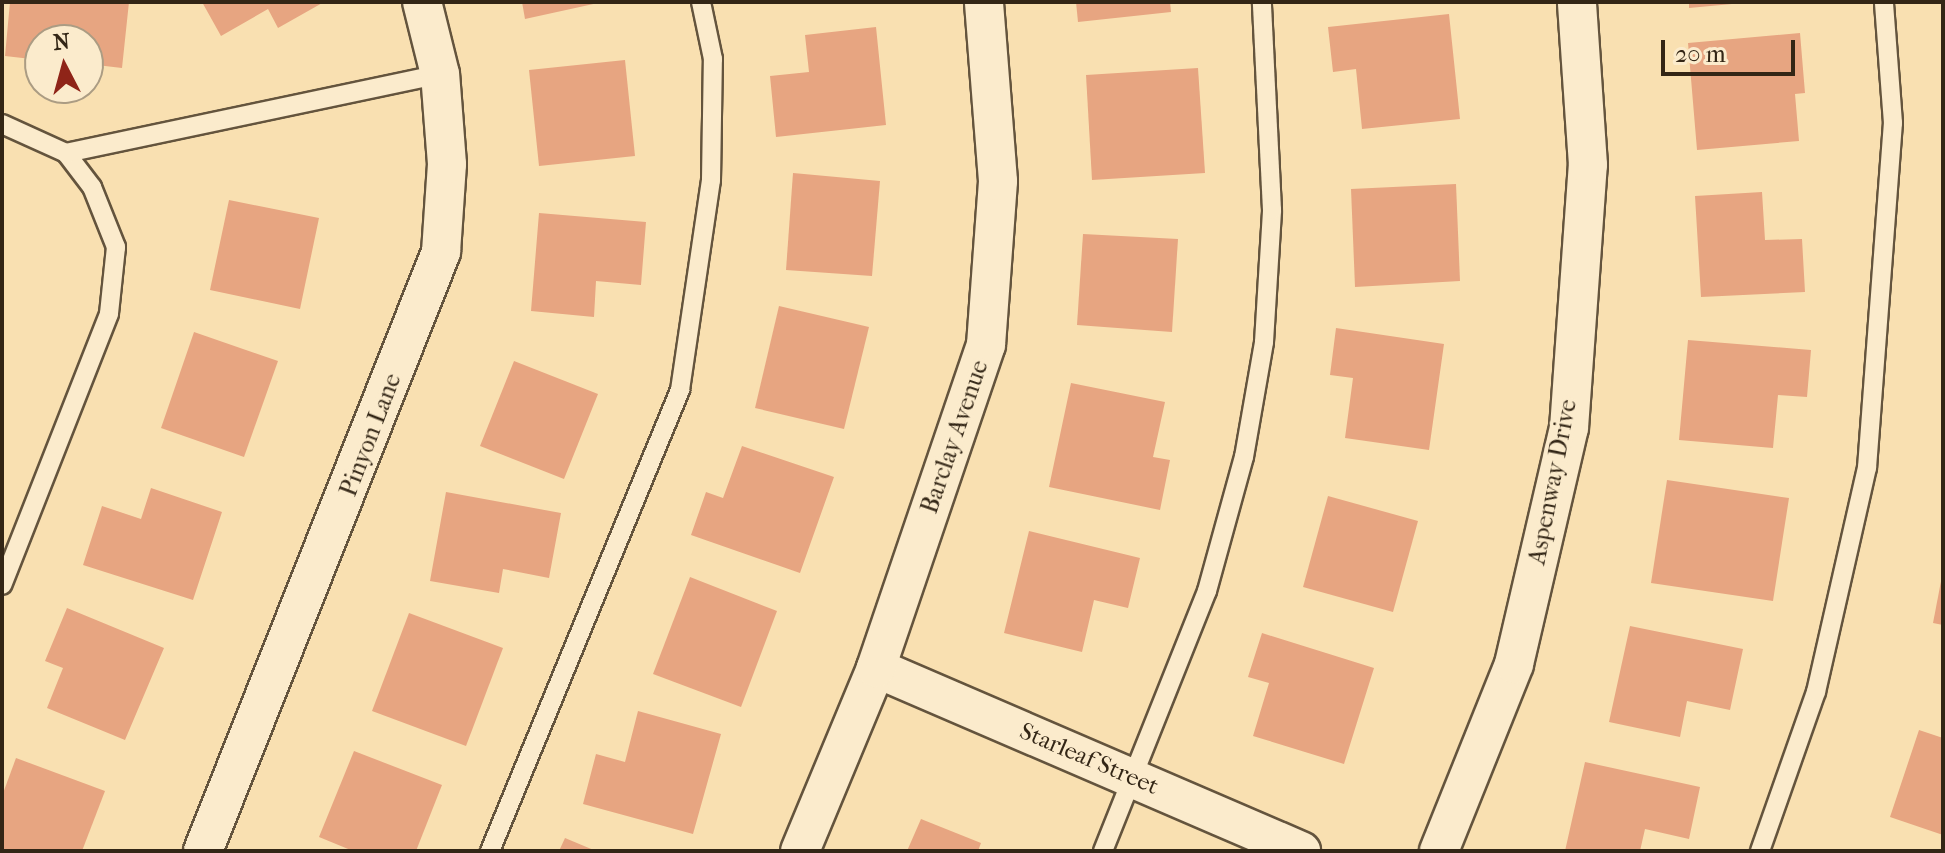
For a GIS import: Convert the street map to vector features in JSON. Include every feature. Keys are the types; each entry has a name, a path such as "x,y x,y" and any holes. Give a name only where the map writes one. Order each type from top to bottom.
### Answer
{"street":[{"name":"Pinyon Lane","path":"203,851 441,252 447,164 440,74 422,2"},
{"name":"Barclay Avenue","path":"800,851 876,668 986,345 998,181 984,2"},
{"name":"Aspenway Drive","path":"1439,851 1514,664 1569,428 1588,165 1577,2"},
{"name":"Starleaf Street","path":"876,668 1301,851"}],"lane":[{"path":"490,851 680,390 711,180 713,59 701,2"},
{"path":"1103,851 1207,591 1244,457 1264,342 1272,195 1262,2"},
{"path":"1760,851 1816,692 1867,468 1893,123 1884,2"},
{"path":"66,153 440,74"},
{"path":"2,124 66,153 92,187 116,247 109,314 2,585"}],"building":[{"path":"10,2 129,2 122,68 104,66 104,24 24,24 24,58 5,56"},
{"path":"202,2 324,2 278,28 268,9 221,36"},
{"path":"522,2 598,2 598,3 525,19"},
{"path":"1076,2 1170,2 1171,12 1078,22"},
{"path":"1689,2 1732,2 1732,4 1689,8"},
{"path":"1449,14 1460,119 1362,129 1356,69 1333,72 1328,27"},
{"path":"876,27 886,125 776,137 770,76 809,72 805,35"},
{"path":"1800,33 1805,93 1795,94 1799,141 1697,150 1688,43"},
{"path":"625,60 635,156 539,166 529,70"},
{"path":"1198,68 1205,173 1092,180 1086,75"},
{"path":"793,173 880,181 872,276 786,270"},
{"path":"1456,184 1460,281 1355,287 1351,189"},
{"path":"1762,192 1765,240 1802,239 1805,292 1701,297 1695,196"},
{"path":"229,200 319,218 300,309 210,290"},
{"path":"539,213 646,222 641,285 596,281 594,317 531,311"},
{"path":"1083,234 1178,239 1172,332 1077,325"},
{"path":"779,306 869,327 844,429 755,408"},
{"path":"1336,328 1444,344 1429,450 1345,438 1353,378 1330,375"},
{"path":"194,332 278,361 244,457 161,428"},
{"path":"1688,340 1811,350 1807,397 1778,395 1773,448 1679,440"},
{"path":"514,361 598,394 564,479 480,446"},
{"path":"1071,383 1165,402 1153,457 1170,460 1160,510 1049,487"},
{"path":"742,446 834,477 800,573 691,535 706,492 723,498"},
{"path":"1667,480 1789,498 1773,601 1651,583"},
{"path":"151,488 222,512 193,600 83,565 102,506 141,519"},
{"path":"446,492 561,513 549,578 503,569 499,593 430,581"},
{"path":"1328,496 1418,521 1393,612 1303,587"},
{"path":"1029,531 1140,558 1128,608 1094,600 1082,652 1004,633"},
{"path":"1943,576 1943,625 1933,623"},
{"path":"690,577 777,611 741,707 653,674"},
{"path":"67,608 164,648 125,740 47,708 63,668 45,661"},
{"path":"409,613 503,648 466,746 372,711"},
{"path":"1630,626 1743,649 1730,710 1687,701 1680,737 1609,722"},
{"path":"1262,633 1374,668 1344,764 1253,736 1269,683 1248,677"},
{"path":"638,711 721,734 693,834 583,804 596,754 625,762"},
{"path":"1919,730 1943,738 1943,835 1890,817"},
{"path":"354,751 442,785 416,851 353,851 319,837"},
{"path":"16,758 105,791 82,851 2,851 2,796"},
{"path":"1585,762 1700,787 1689,839 1645,829 1640,851 1565,851"},
{"path":"921,819 981,843 978,851 907,851"},
{"path":"565,838 596,851 559,851"}]}
